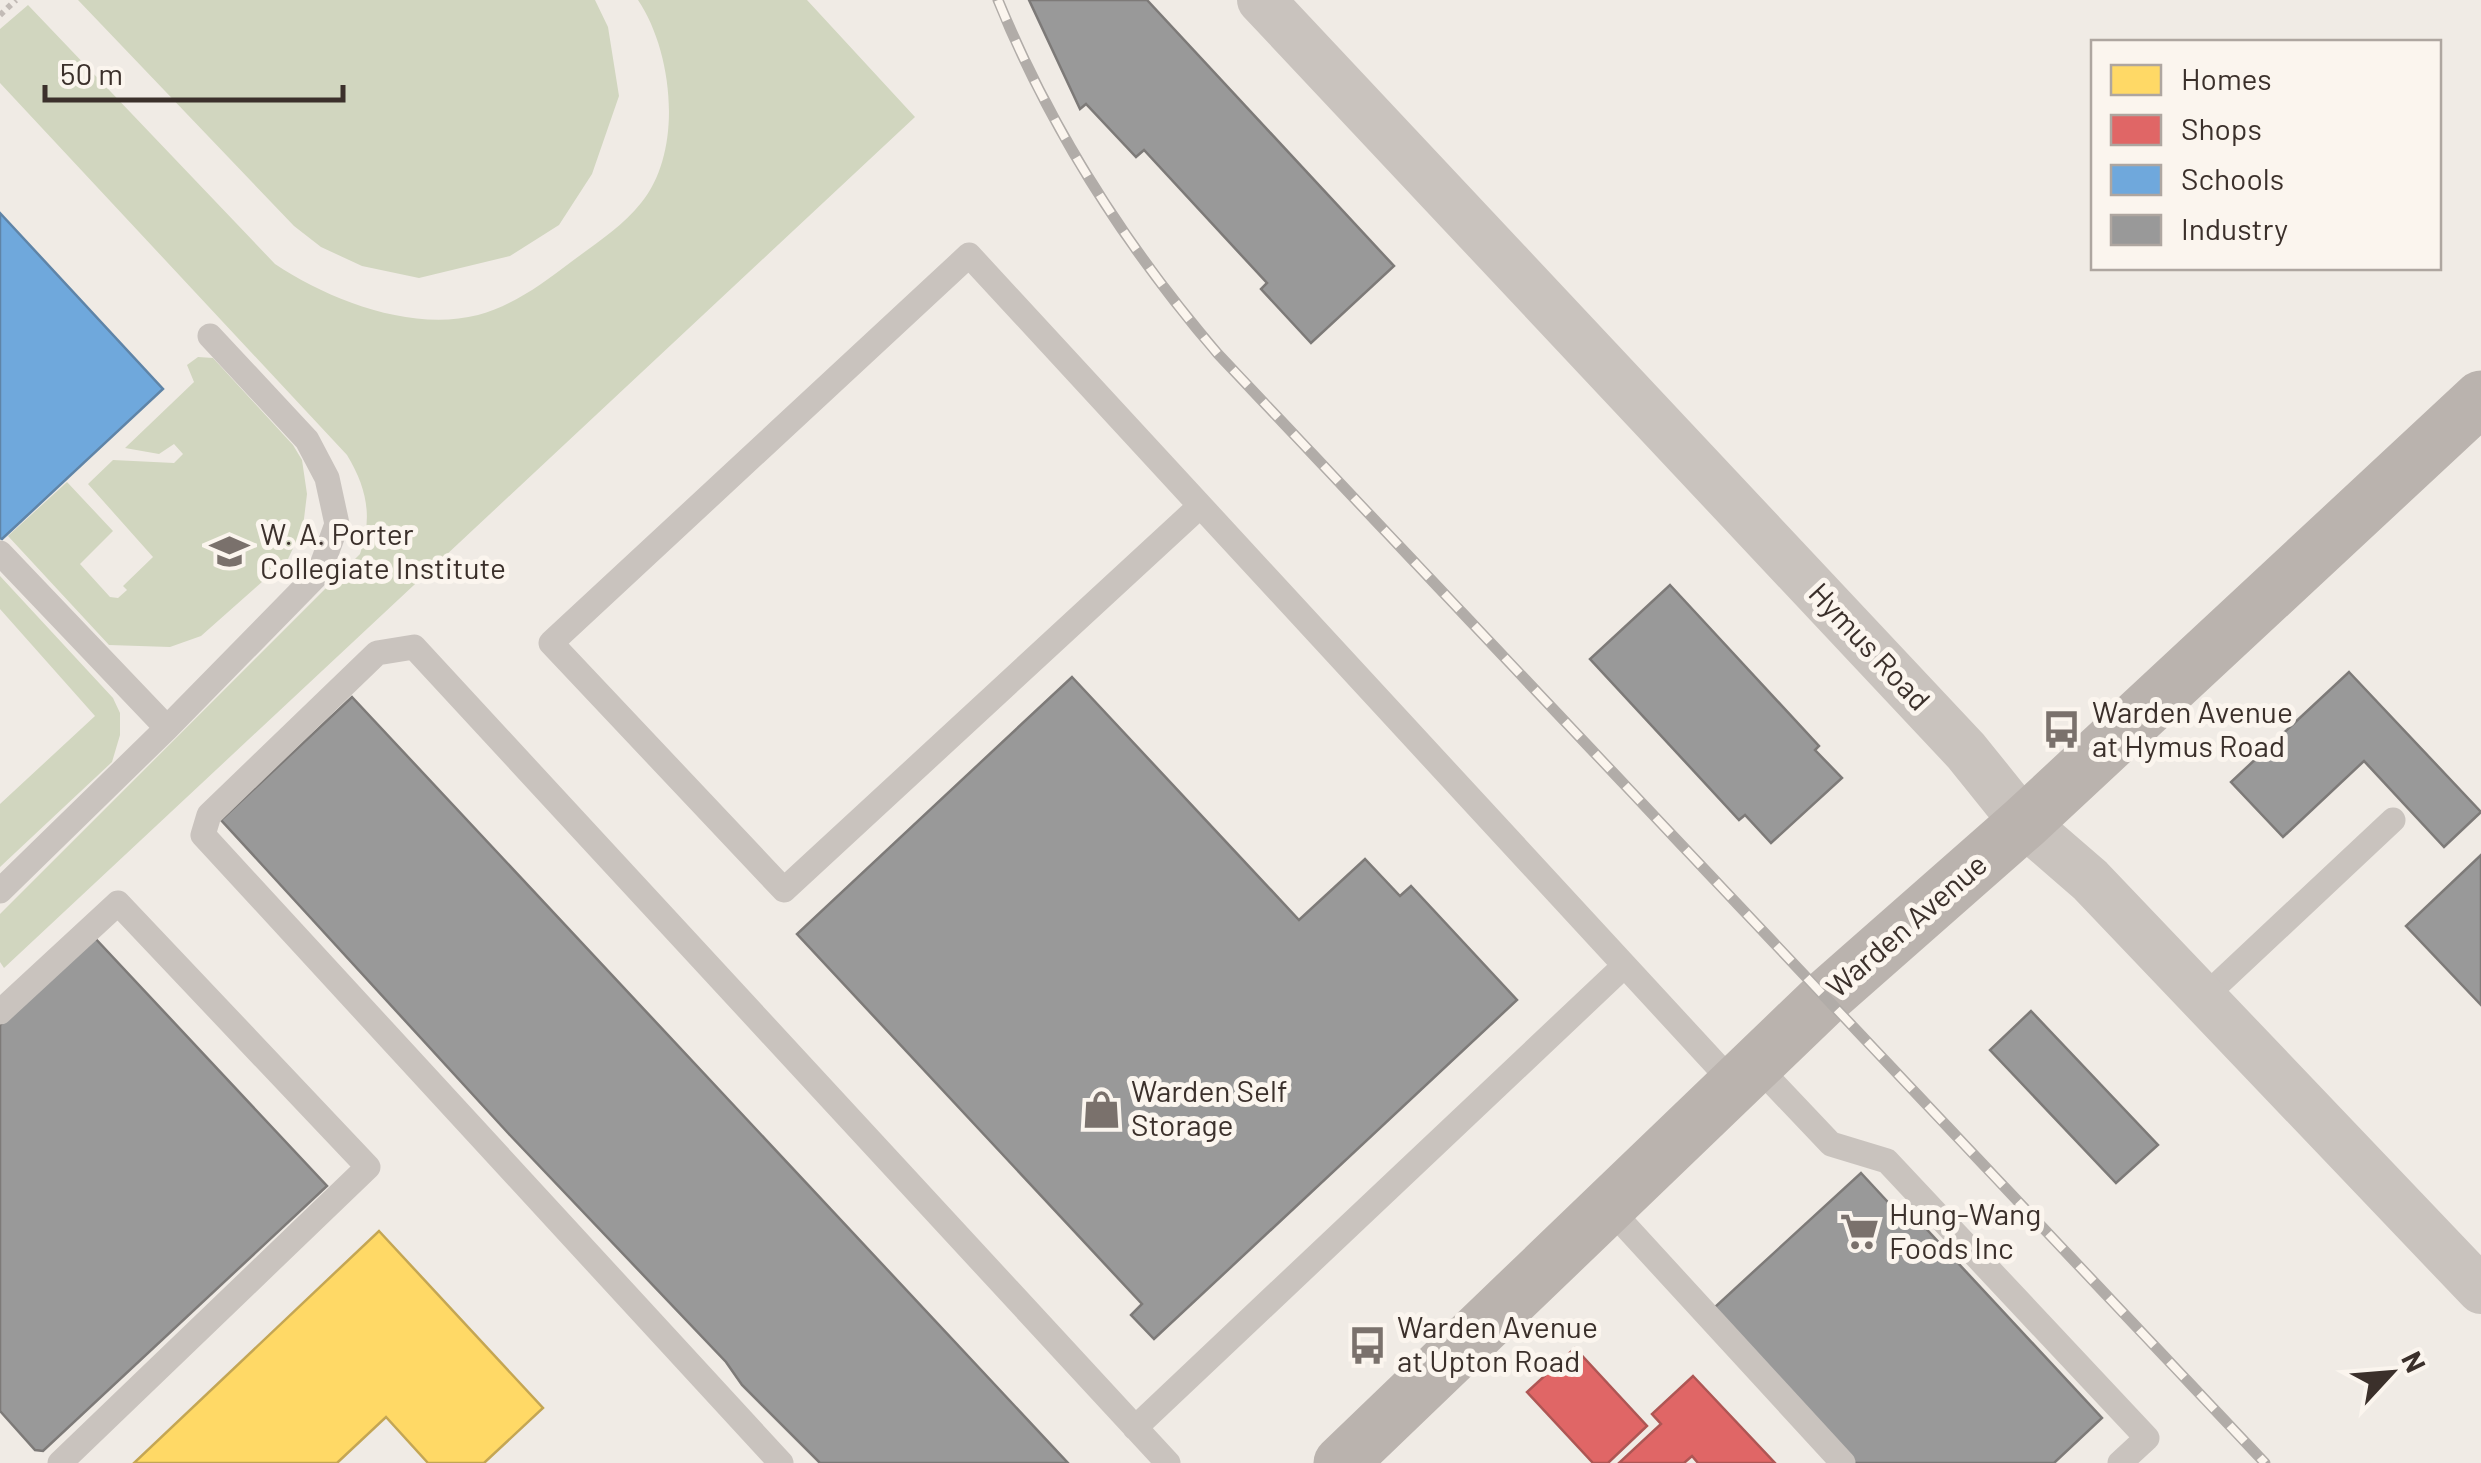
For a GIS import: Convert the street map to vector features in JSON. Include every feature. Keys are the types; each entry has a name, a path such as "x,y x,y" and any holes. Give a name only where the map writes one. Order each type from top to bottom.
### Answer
{"main road":[{"name":"Warden Avenue","path":"1354,1459 1746,1075 2481,398"}],"street":[{"name":"Hymus Road","path":"1261,0 1966,750 2024,823 2090,880 2200,1000 2481,1290"}],"lane":[{"path":"1200,506 784,890 550,642 969,255 1624,966 1746,1075 1831,1144 1887,1161 2147,1438 2120,1463"},
{"path":"0,892 319,573 337,524 327,478 307,440 210,336"},
{"path":"0,552 167,728"},
{"path":"781,1463 203,834 209,815 378,653 414,647 1168,1463"},
{"path":"2200,1000 2393,820"},
{"path":"0,1012 118,903 368,1167 60,1463"},
{"path":"1136,1428 1624,966"},
{"path":"1608,1206 1843,1463"}],"path":[{"path":"0,15 16,0"}],"green space":[{"path":"78,0 595,0 608,27 619,96 592,174 559,225 510,256 419,278 362,266 321,247 294,226"},
{"path":"638,0 807,0 915,117 4,968 0,962 0,914 360,554 367,516 363,491 347,455 0,83 0,29 28,5 275,264 320,290 372,309 399,316 452,319 491,311 538,286 625,220 655,181 664,157 669,101 659,46"},
{"path":"198,357 213,358 293,445 302,460 307,494 303,527 288,559 201,636 170,647 109,645 8,536 67,482 113,531 80,564 110,597 118,598 127,590 123,586 153,557 88,484 113,460 174,463 183,454 174,444 159,454 125,448 194,382 187,365"},
{"path":"0,576 113,698 120,713 120,735 112,762 0,867 0,804 95,716 0,609"}],"building: Homes":[{"path":"379,1231 543,1408 484,1463 428,1463 386,1417 337,1463 134,1463"}],"building: Shops":[{"path":"1575,1348 1647,1426 1608,1463 1593,1463 1527,1392"},
{"path":"1693,1376 1775,1463 1698,1463 1692,1456 1684,1463 1619,1463 1661,1424 1652,1414"}],"building: Schools":[{"path":"0,213 163,389 2,539 0,538"}],"building: Industry":[{"path":"1029,0 1147,0 1394,266 1311,343 1261,289 1267,283 1144,150 1136,157 1086,104 1080,109"},
{"path":"1670,585 1819,746 1815,750 1842,778 1771,843 1745,815 1739,820 1590,659"},
{"path":"2349,672 2481,812 2444,847 2364,761 2283,837 2231,782"},
{"path":"1072,677 1299,920 1365,859 1400,896 1411,886 1517,1000 1154,1339 1131,1315 1142,1304 797,934"},
{"path":"352,697 1068,1463 820,1463 742,1385 726,1362 508,1133 221,820"},
{"path":"2481,855 2481,1005 2406,926"},
{"path":"94,937 327,1186 43,1451 35,1450 0,1411 0,1025"},
{"path":"2031,1011 2158,1145 2116,1183 1990,1050"},
{"path":"1861,1173 1911,1227 1918,1220 2102,1418 2054,1463 1848,1463 1715,1307"}],"railway":[{"path":"998,0 1042,95 1094,186 1122,230 1218,354 2265,1463"}],"place":[{"name":"W. A. Porter Collegiate Institute","path":"230,552"},
{"name":"Warden Avenue at Hymus Road","path":"2062,730"},
{"name":"Warden Self Storage","path":"1101,1109"},
{"name":"Hung-Wang Foods Inc","path":"1859,1232"},
{"name":"Warden Avenue at Upton Road","path":"1367,1345"}]}
